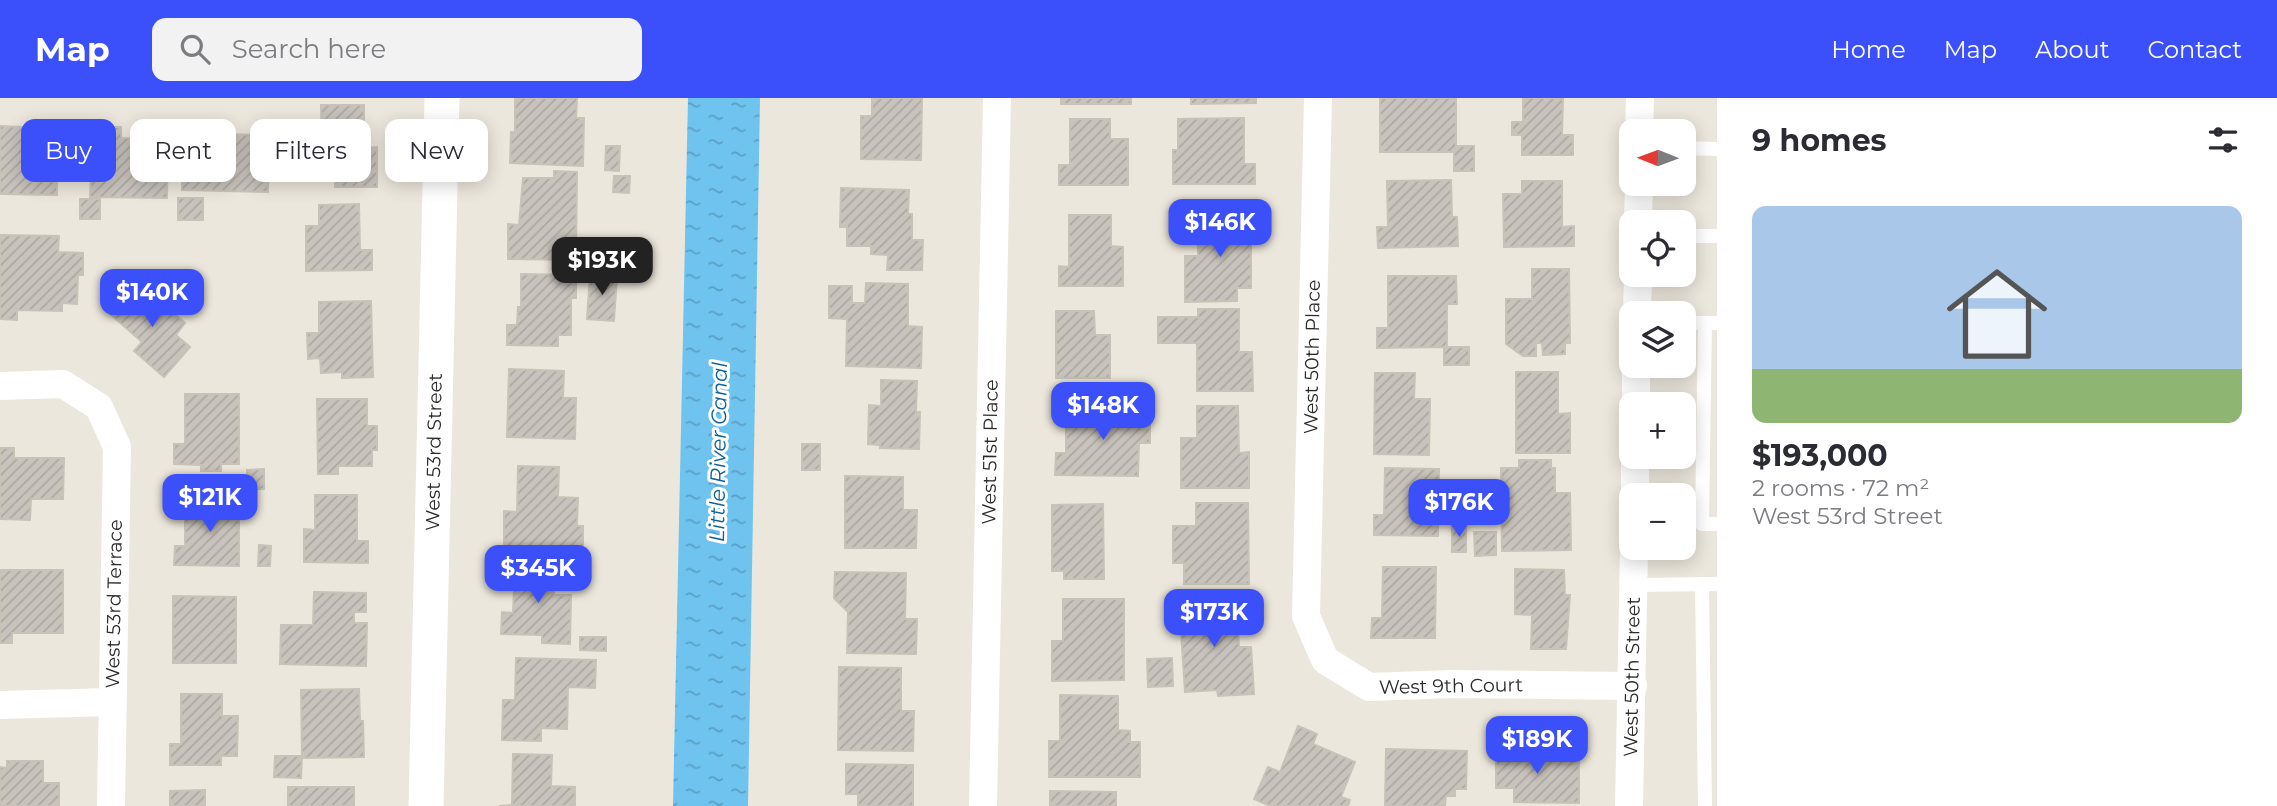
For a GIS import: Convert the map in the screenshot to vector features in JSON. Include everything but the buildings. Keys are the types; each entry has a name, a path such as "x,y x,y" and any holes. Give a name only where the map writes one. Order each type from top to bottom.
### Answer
{"street":[{"name":"West 53rd Street","path":"425,806 442,98"},
{"name":"West 51st Place","path":"983,806 997,98"},
{"name":"West 50th Place","path":"1306,616 1318,98"},
{"path":"1639,119 1640,98"},
{"name":"West 53rd Terrace","path":"0,386 63,384 99,407 117,447 111,806"},
{"name":"West 50th Street","path":"1629,806 1634,560"},
{"name":"West 9th Court","path":"1306,616 1325,660 1368,687 1452,684 1633,686"},
{"path":"0,705 112,702"}],"lane":[{"path":"1696,148 1717,149"},
{"path":"1696,236 1717,236"},
{"path":"1711,323 1702,524 1717,524"},
{"path":"1634,585 1710,584 1705,806"}],"water":[{"name":"Little River Canal","path":"688,98 760,98 748,806 673,806"}]}
